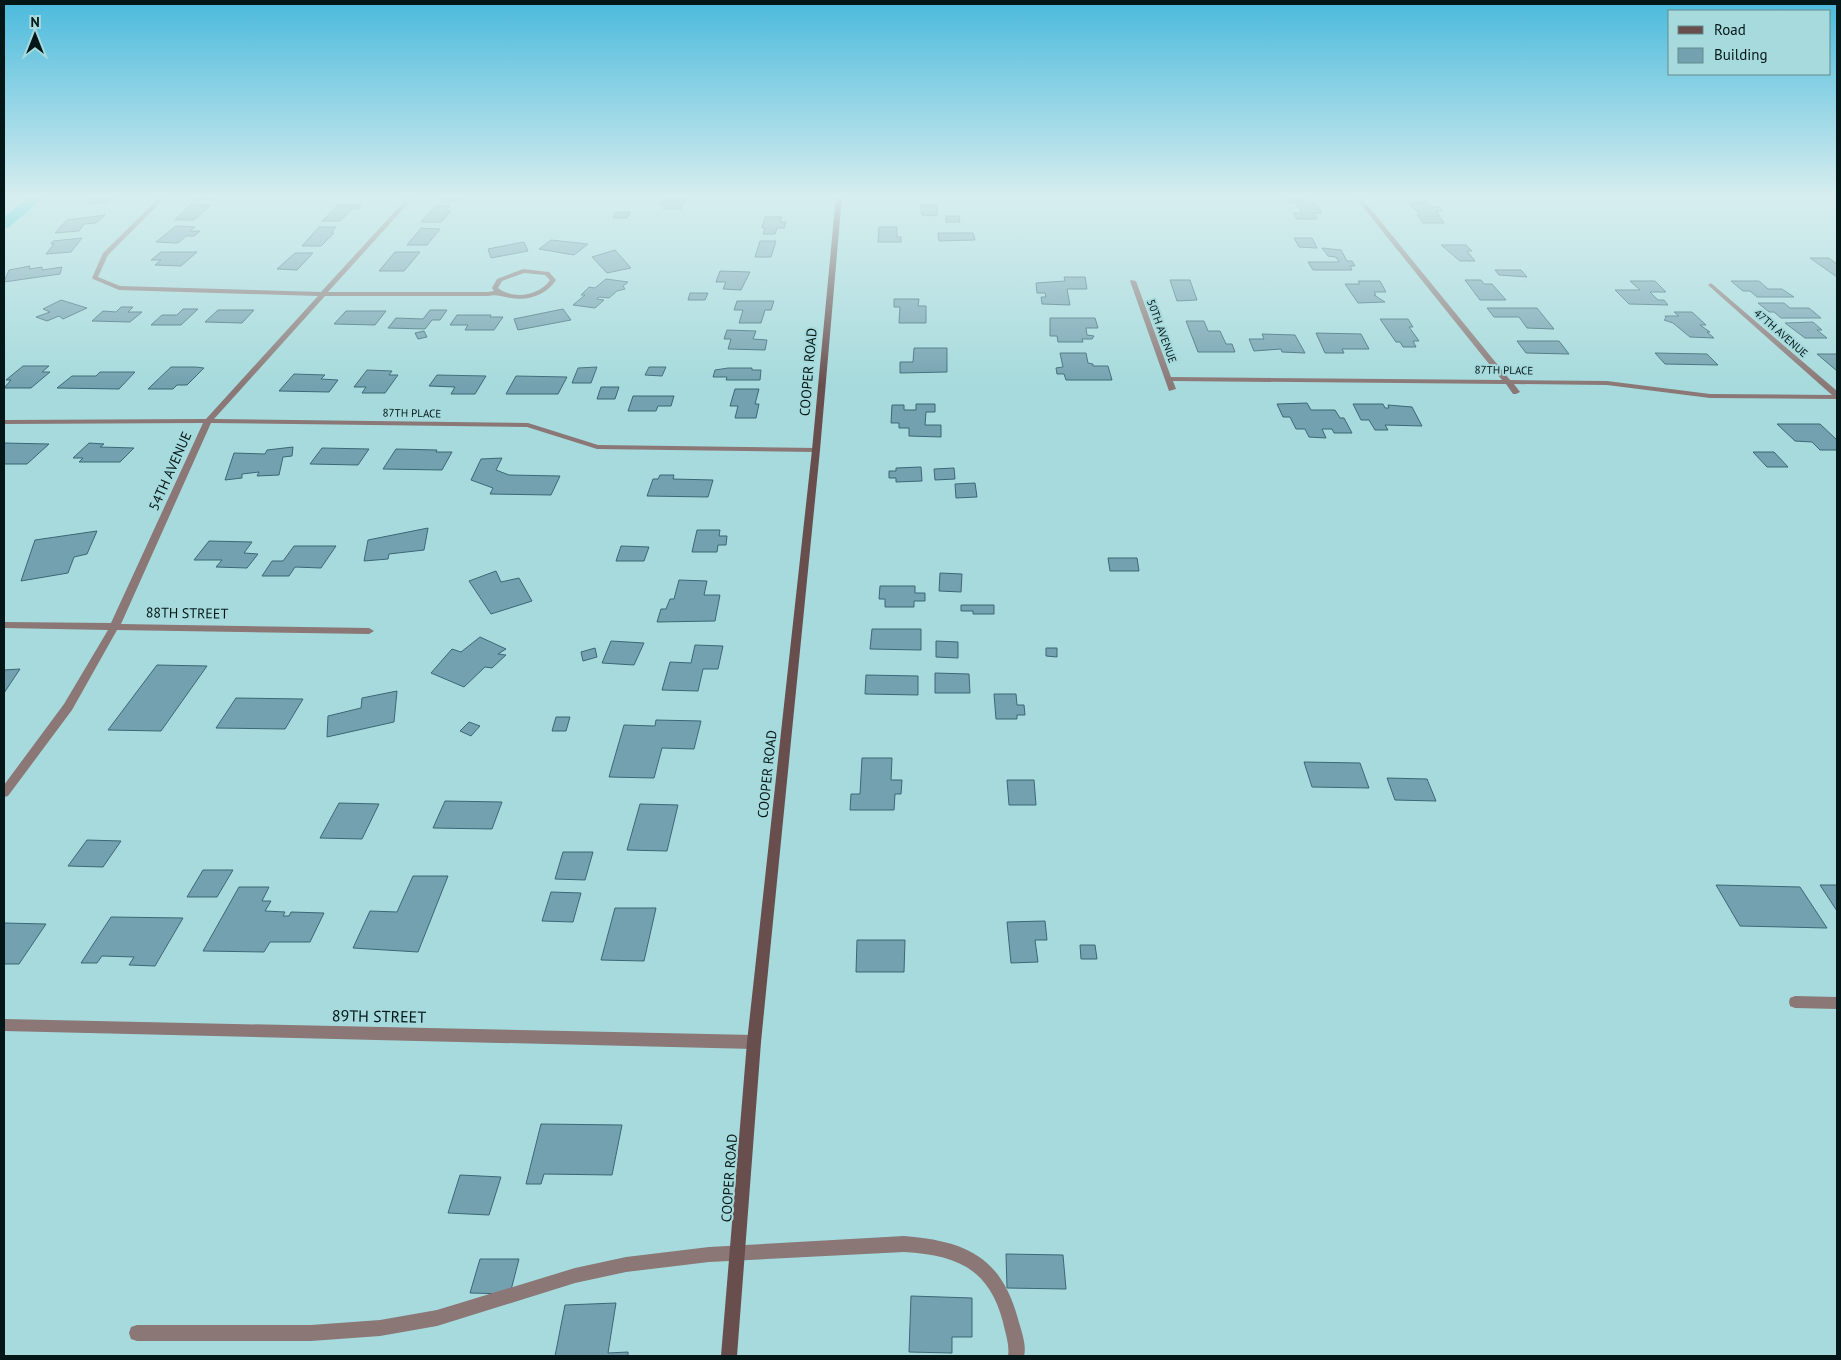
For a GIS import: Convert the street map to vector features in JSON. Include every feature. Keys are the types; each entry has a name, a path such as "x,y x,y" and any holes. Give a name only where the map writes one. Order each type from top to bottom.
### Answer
{"street":[{"path":"102,259 94,278 119,288 322,294 488,294 498,292 512,296 531,295 547,288 553,280 551,276 540,271 513,273 499,280 496,288 498,292"},
{"name":"54TH AVENUE","path":"4,793 68,707 115,626 208,422 354,259"},
{"name":"COOPER ROAD","path":"730,1356 754,1042 816,450 833,259"},
{"path":"1409,259 1516,392"},
{"name":"50TH AVENUE","path":"1133,281 1172,389"},
{"name":"47TH AVENUE","path":"1711,285 1837,396"},
{"name":"87TH PLACE","path":"1169,379 1607,383 1710,396 1837,396"},
{"name":"87TH PLACE","path":"4,422 528,425 597,447 816,450"},
{"name":"88TH STREET","path":"4,626 115,626 369,631"},
{"path":"1795,1002 1837,1003"},
{"name":"89TH STREET","path":"4,1025 754,1042"},
{"path":"137,1333 351,1332 415,1323 453,1314 498,1301 567,1277 600,1269 676,1258 901,1244 931,1247 959,1255 980,1265 998,1286 1010,1315 1017,1352 1016,1356"}],"building":[{"path":"188,259 181,266 155,265 161,260 151,260"},
{"path":"288,259 307,259 297,270 277,269"},
{"path":"389,259 414,259 404,271 379,271"},
{"path":"594,259 623,259 631,268 607,273"},
{"path":"1337,259 1346,259 1352,261 1355,266 1350,266 1352,270 1313,270 1308,262 1339,262"},
{"path":"1458,259 1475,261 1460,261"},
{"path":"1812,259 1831,259 1837,264 1837,277"},
{"path":"30,266 29,269 42,267 42,270 62,267 60,274 4,282 9,270"},
{"path":"1495,270 1521,270 1527,277 1499,275"},
{"path":"720,271 750,272 741,290 723,289 726,282 716,282"},
{"path":"1064,277 1085,277 1087,289 1067,289 1070,305 1042,304 1041,297 1046,297 1045,293 1037,293 1036,283 1065,281"},
{"path":"606,279 628,282 623,286 625,289 617,291 609,298 599,297 597,299 604,300 595,308 573,305 585,295 581,295 589,287 595,288"},
{"path":"1170,280 1190,280 1197,300 1177,301"},
{"path":"1465,280 1481,280 1484,284 1492,284 1506,300 1480,300"},
{"path":"1358,281 1380,281 1386,292 1374,292 1376,295 1374,295 1385,302 1358,303 1345,284 1360,284"},
{"path":"1630,281 1655,281 1666,292 1650,292 1658,300 1664,300 1668,305 1629,304 1615,290 1640,290"},
{"path":"1731,281 1759,281 1768,289 1782,289 1794,297 1757,297 1750,291 1743,291"},
{"path":"690,293 708,293 705,300 688,300"},
{"path":"894,299 919,299 918,306 926,306 926,323 899,323 900,307 894,307"},
{"path":"61,300 87,308 63,319 59,316 47,321 36,317 50,312 43,309"},
{"path":"737,301 774,301 771,310 765,310 761,323 739,323 743,310 734,310"},
{"path":"1758,303 1784,303 1790,308 1809,308 1821,318 1781,318 1774,312 1769,312"},
{"path":"121,307 133,307 128,312 142,312 130,322 92,321 103,311 116,312"},
{"path":"1487,308 1537,308 1554,329 1527,328 1519,317 1494,317"},
{"path":"183,309 198,309 181,325 151,325 162,315 177,315"},
{"path":"563,309 571,320 518,330 514,319"},
{"path":"218,310 254,310 242,323 205,322"},
{"path":"430,310 447,310 440,320 432,320 425,329 388,328 396,318 423,319"},
{"path":"346,311 386,311 375,325 334,324"},
{"path":"1674,312 1692,312 1706,325 1700,325 1710,332 1707,332 1714,338 1690,337 1673,323 1664,320 1665,316 1679,316"},
{"path":"457,315 503,317 494,330 465,330 468,325 450,325"},
{"path":"1050,318 1095,318 1098,328 1086,328 1087,335 1094,336 1092,339 1082,339 1083,342 1058,342 1057,336 1050,336"},
{"path":"1380,319 1408,319 1413,327 1409,327 1419,341 1413,341 1416,347 1403,347 1400,342 1396,342"},
{"path":"1186,321 1204,321 1208,331 1220,331 1226,344 1232,344 1235,352 1198,352"},
{"path":"1813,322 1822,330 1817,330 1827,338 1805,338 1785,323"},
{"path":"727,330 756,331 753,339 767,340 765,350 728,349 731,339 724,339"},
{"path":"424,331 427,337 418,339 415,333"},
{"path":"1316,333 1361,334 1369,349 1342,349 1344,353 1325,353"},
{"path":"1262,334 1295,335 1305,353 1282,352 1281,349 1254,351 1249,339 1264,339"},
{"path":"1517,341 1559,341 1569,354 1526,353"},
{"path":"914,348 947,348 947,372 900,373 900,362 913,362"},
{"path":"1060,353 1086,353 1088,363 1093,364 1093,366 1108,366 1112,380 1066,380 1064,374 1057,374 1056,368 1063,367"},
{"path":"1655,353 1707,354 1718,365 1665,364"},
{"path":"1817,354 1837,354 1837,371"},
{"path":"23,366 49,366 42,372 50,372 31,388 4,388 11,380 6,380"},
{"path":"171,367 204,368 187,385 177,385 173,389 148,389"},
{"path":"597,367 591,383 572,383 578,368"},
{"path":"649,367 666,367 662,376 645,375"},
{"path":"728,368 761,370 760,380 726,380 727,377 713,377 715,370"},
{"path":"367,370 392,371 389,375 398,375 385,393 362,393 366,387 354,387"},
{"path":"100,372 135,372 119,389 57,388 72,376 96,376"},
{"path":"294,374 325,375 321,379 338,380 329,392 279,391"},
{"path":"437,375 486,376 475,394 451,394 455,387 429,386"},
{"path":"516,376 567,377 558,394 506,394"},
{"path":"601,387 619,387 615,399 597,399"},
{"path":"735,389 759,389 755,404 759,404 756,418 735,418 738,406 730,406"},
{"path":"633,396 674,396 671,406 658,406 656,411 628,411"},
{"path":"1307,403 1311,410 1335,410 1340,418 1344,418 1352,433 1334,433 1332,429 1322,429 1326,438 1309,437 1305,429 1296,429 1290,417 1283,417 1277,404"},
{"path":"916,404 935,404 935,412 926,412 925,425 941,425 941,437 909,436 909,428 899,428 899,423 891,423 892,405 904,405 904,410 916,410"},
{"path":"1353,404 1383,404 1385,408 1389,408 1388,405 1412,407 1422,426 1385,425 1388,430 1375,430 1369,420 1361,420"},
{"path":"1777,424 1820,424 1837,440 1837,450 1820,450 1812,442 1795,441"},
{"path":"4,443 49,444 27,464 4,464"},
{"path":"89,443 104,444 100,447 134,448 120,462 79,462 83,458 73,458"},
{"path":"293,447 292,456 283,457 279,475 257,476 259,472 242,474 242,478 225,480 234,453 265,454 267,450"},
{"path":"322,448 369,449 358,465 310,464"},
{"path":"396,449 452,452 442,470 383,469"},
{"path":"1753,452 1774,452 1788,467 1767,467"},
{"path":"502,458 496,470 509,475 560,476 551,495 490,494 493,488 471,480 481,459"},
{"path":"921,467 922,481 896,482 896,478 889,478 889,471 896,471 896,468"},
{"path":"954,468 955,479 935,480 934,469"},
{"path":"660,475 674,475 673,479 713,480 708,497 647,496 653,479 658,479"},
{"path":"975,483 977,497 956,498 955,484"},
{"path":"428,528 424,550 389,554 388,559 364,561 368,540"},
{"path":"697,530 720,530 719,536 727,536 726,545 718,545 717,552 692,552"},
{"path":"97,531 87,554 74,557 68,573 21,581 35,540"},
{"path":"209,541 252,542 244,553 258,554 247,568 216,567 222,560 194,560"},
{"path":"294,546 336,546 321,568 295,567 289,576 262,576 272,561 283,561"},
{"path":"621,546 649,547 644,561 616,561"},
{"path":"1108,558 1137,558 1139,571 1110,571"},
{"path":"496,571 501,582 519,578 532,601 491,614 469,581"},
{"path":"940,573 962,574 961,592 939,591"},
{"path":"679,580 707,581 704,595 720,595 715,621 657,622 661,609 666,609 670,599 674,599"},
{"path":"880,586 915,586 915,593 925,593 925,601 914,601 914,607 885,607 885,599 879,599"},
{"path":"961,605 994,605 994,614 973,614 973,611 961,611"},
{"path":"872,629 921,629 921,650 870,649"},
{"path":"480,637 506,649 498,654 506,655 492,668 485,667 464,687 431,673 452,649 461,652"},
{"path":"611,641 644,643 634,665 602,663"},
{"path":"936,641 958,642 958,658 936,657"},
{"path":"695,645 723,646 718,669 703,669 698,691 662,690 670,662 691,663"},
{"path":"595,648 597,657 583,661 581,652"},
{"path":"1046,648 1057,648 1057,657 1046,656"},
{"path":"157,665 207,666 161,731 108,730"},
{"path":"20,669 4,693 4,670"},
{"path":"935,673 969,674 970,693 935,693"},
{"path":"866,675 918,676 918,695 865,694"},
{"path":"397,691 394,722 327,737 328,716 361,708 362,698"},
{"path":"994,694 1016,694 1017,705 1024,705 1025,715 1017,715 1017,719 996,719"},
{"path":"236,698 303,699 285,729 216,728"},
{"path":"556,717 570,717 566,731 552,731"},
{"path":"656,720 701,721 694,749 662,748 654,778 609,777 624,725 655,726"},
{"path":"469,722 480,726 471,736 460,731"},
{"path":"862,758 892,758 891,780 902,780 901,794 895,794 894,810 850,810 851,794 860,794"},
{"path":"1304,762 1360,763 1369,788 1312,787"},
{"path":"1387,778 1427,779 1436,801 1395,800"},
{"path":"1007,780 1034,780 1036,805 1009,805"},
{"path":"445,801 502,802 492,829 433,828"},
{"path":"339,803 379,804 362,839 320,838"},
{"path":"640,804 678,805 667,851 627,850"},
{"path":"87,840 121,841 103,867 68,866"},
{"path":"563,852 593,852 585,880 555,879"},
{"path":"203,870 233,870 217,897 187,897"},
{"path":"413,876 448,876 418,952 353,948 370,911 397,912"},
{"path":"1716,885 1800,887 1827,928 1740,926"},
{"path":"1820,885 1837,885 1837,911"},
{"path":"239,887 269,887 262,901 271,901 265,911 285,912 283,916 289,916 291,912 324,913 310,942 270,942 264,952 203,951"},
{"path":"551,892 581,893 573,922 542,921"},
{"path":"615,908 656,908 644,961 601,960"},
{"path":"111,917 183,918 155,966 129,965 134,957 102,956 97,963 81,963"},
{"path":"1045,921 1047,940 1035,940 1038,962 1011,963 1007,922"},
{"path":"4,923 46,924 19,964 4,964"},
{"path":"857,940 905,940 904,972 856,972"},
{"path":"1080,945 1095,945 1097,959 1081,959"},
{"path":"541,1124 622,1125 612,1175 544,1174 541,1184 526,1184"},
{"path":"460,1175 501,1177 489,1215 448,1213"},
{"path":"1006,1254 1063,1255 1066,1289 1007,1288"},
{"path":"480,1259 519,1259 510,1294 470,1293"},
{"path":"911,1296 972,1298 972,1337 952,1337 952,1353 909,1352"},
{"path":"616,1303 608,1353 628,1352 628,1356 555,1356 565,1305"}]}
